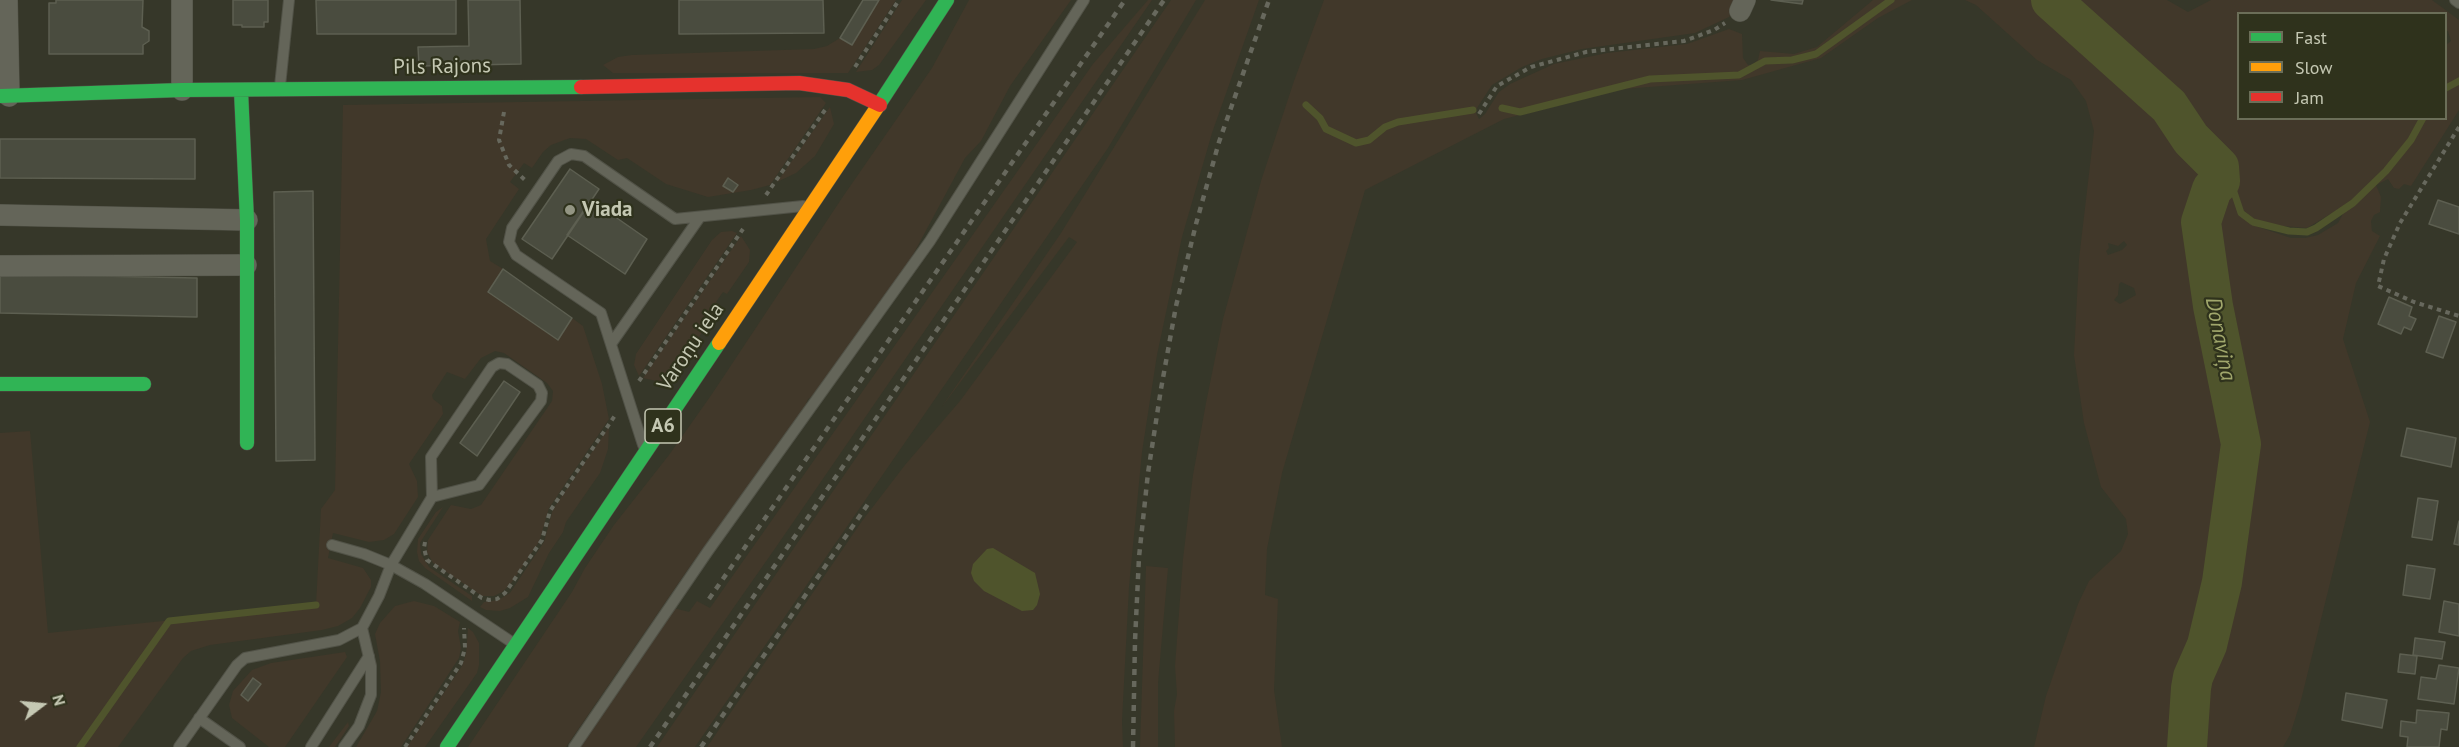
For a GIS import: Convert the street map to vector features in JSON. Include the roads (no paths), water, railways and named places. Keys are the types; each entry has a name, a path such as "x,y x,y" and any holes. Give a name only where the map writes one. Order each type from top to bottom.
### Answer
{"main road":[{"name":"Varoņu iela","path":"447,747 880,105 947,0"},
{"name":"Pils Rajons","path":"4,96 182,90 279,91 799,83 841,89 880,105"},
{"path":"241,91 247,220 247,443"},
{"path":"0,384 144,384"}],"street":[{"path":"4,96 7,0"},
{"path":"182,0 182,90"},
{"path":"0,215 247,220"},
{"path":"0,266 246,265"}],"lane":[{"path":"279,91 290,0"},
{"path":"573,747 708,551 930,241 1084,0"},
{"path":"2455,0 2459,3"},
{"path":"645,453 601,313 516,255 509,242 512,228 558,160 564,156 577,154 584,156 675,219 812,206"},
{"path":"611,344 700,217"},
{"path":"179,747 237,665 245,658 339,640 362,628 392,565 432,497 431,457 492,367 499,363 507,364 538,385 542,393 541,401 479,485 432,497"},
{"path":"332,545 392,565 472,614 516,645"},
{"path":"344,747 359,726 371,695 373,682 362,628"},
{"path":"311,747 369,656"},
{"path":"199,718 240,747"}],"waterway":[{"path":"1502,108 1520,112 1650,79 1739,75 1765,61 1792,60 1816,54 1891,0"},
{"name":"Donaviņa","path":"2051,0 2169,106 2191,139 2219,167 2220,181 2212,189 2201,222 2213,306 2241,444 2222,582 2207,645 2193,677 2191,688 2187,747"},
{"path":"2447,87 2459,81"},
{"path":"1306,105 1320,118 1326,129 1356,143 1369,140 1385,127 1398,122 1473,110"},
{"path":"2220,181 2234,192 2241,213 2253,222 2289,231 2307,232 2353,203 2386,171 2411,140 2422,120"},
{"path":"80,747 169,621 316,605"}],"railway":[{"path":"709,599 1125,0"},
{"path":"650,747 1164,0"},
{"path":"1133,747 1139,557 1148,473 1176,306 1219,142 1269,0"},
{"path":"701,747 868,504"}],"place":[{"name":"Viada","path":"570,210"}]}
